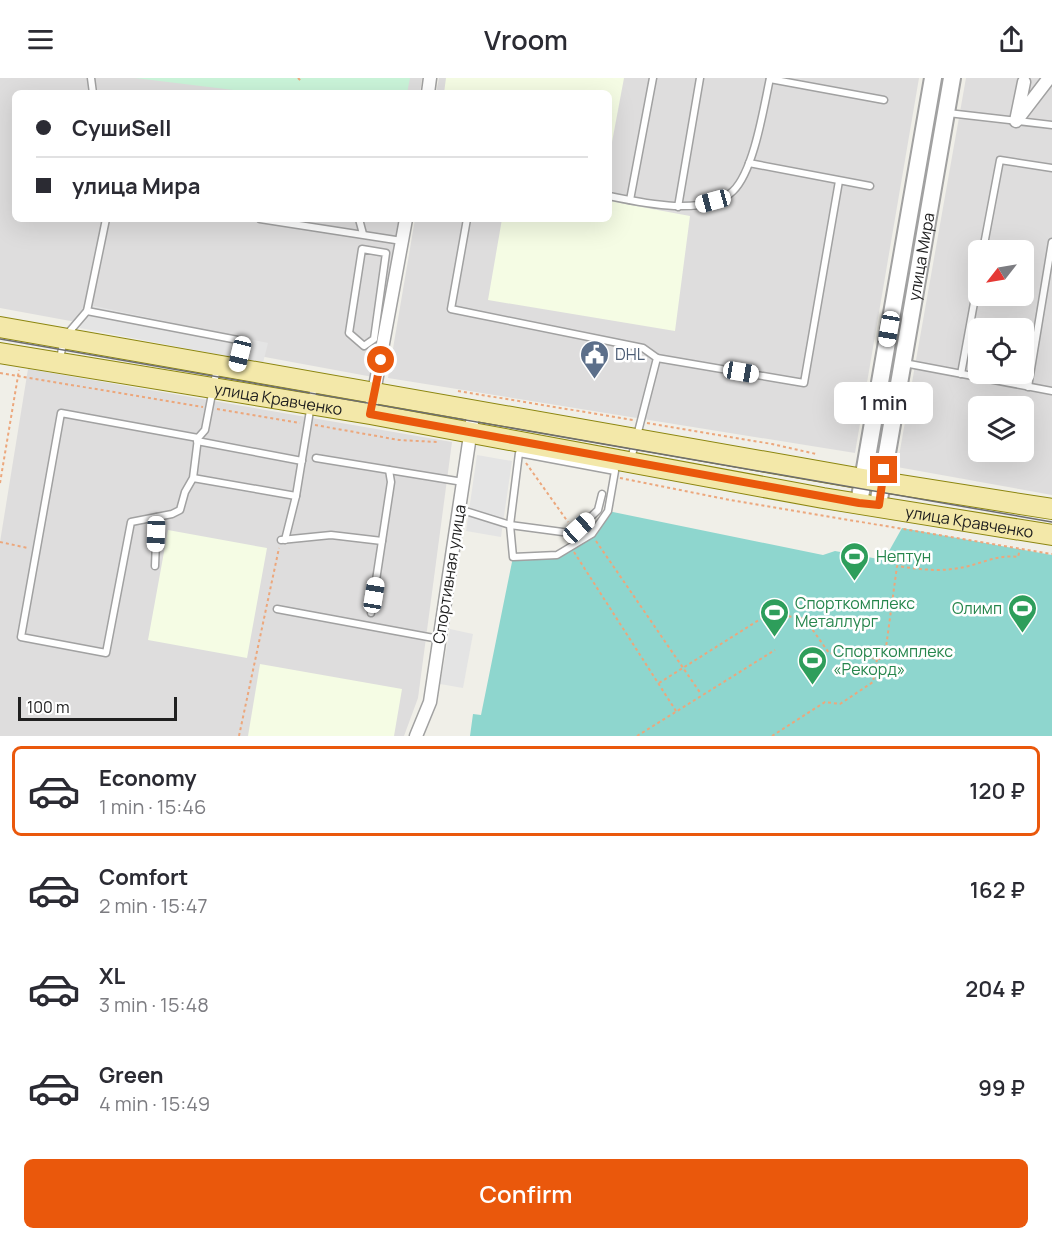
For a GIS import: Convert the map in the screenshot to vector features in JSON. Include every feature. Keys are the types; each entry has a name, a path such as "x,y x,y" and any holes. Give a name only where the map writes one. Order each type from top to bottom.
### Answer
{"main road":[{"name":"улица Кравченко","path":"0,327 539,421 638,430 719,453 825,464 873,480 1052,509"},
{"name":"улица Кравченко","path":"0,353 370,414 823,498 1052,536"}],"street":[{"name":"улица Мира","path":"869,504 933,78"},
{"name":"улица Мира","path":"873,480 903,363 952,78"},
{"path":"1016,121 1049,78"},
{"path":"1016,121 1024,80"},
{"path":"370,414 405,222"},
{"path":"122,372 126,349"},
{"name":"Спортивная улица","path":"416,736 429,702 474,409"},
{"path":"535,445 539,421"},
{"path":"715,478 719,453"},
{"path":"823,498 825,464"},
{"path":"926,514 929,489"},
{"path":"1014,529 1017,503"}],"lane":[{"path":"630,200 653,78"},
{"path":"678,207 700,78"},
{"path":"612,196 678,207 713,201 733,191 749,163 770,79 884,100"},
{"path":"946,112 1052,125"},
{"path":"985,240 1000,160 1052,168"},
{"path":"749,163 870,186"},
{"path":"466,222 451,309 643,348 657,358 804,383 840,181"},
{"path":"59,362 64,338 87,311 105,222"},
{"path":"281,222 402,241"},
{"path":"360,222 363,234"},
{"path":"1028,387 1052,242"},
{"path":"362,249 386,253 374,339 364,346 349,333 362,249"},
{"path":"1044,291 1052,292"},
{"path":"961,374 973,306"},
{"path":"87,311 243,340 214,388 205,430 198,439 193,478 185,492 180,510 172,514 131,522 106,653 21,637 61,413 198,439 302,461"},
{"path":"631,463 657,358"},
{"path":"903,363 1052,391"},
{"path":"315,381 296,496 283,540 331,535 382,541"},
{"path":"519,453 615,471 608,511 592,534 557,555 513,557 510,525 519,453"},
{"path":"316,458 463,482"},
{"path":"371,613 391,482 389,470"},
{"path":"193,478 296,496"},
{"path":"459,509 510,525 570,533 579,528 598,510 602,494"},
{"path":"155,566 157,517"},
{"path":"277,609 439,639"}],"path":[{"path":"298,78 302,82"},
{"path":"0,483 21,356"},
{"path":"449,390 638,430 772,444 825,464"},
{"path":"614,477 730,500 1052,554"},
{"path":"570,533 568,522 579,528"},
{"path":"592,534 702,694"},
{"path":"239,736 283,540"},
{"path":"0,542 37,550"},
{"path":"572,545 575,556 676,711"},
{"path":"658,683 770,613 804,619 829,653 880,659 885,655 897,566 941,571 962,568 1005,555 1018,557 1020,549"},
{"path":"637,736 775,650"},
{"path":"772,736 825,702 840,704 873,682 877,659"}],"shaded area":[{"path":"0,78 422,78 420,90 12,90 12,222 399,222 373,377 0,308"},
{"path":"135,78 410,78 408,90 233,90"},
{"path":"439,78 919,78 855,453 388,378 414,222 612,222 612,90 437,90"},
{"path":"446,78 624,78 612,142 612,90 444,90"},
{"path":"966,78 1052,78 1052,495 897,467"},
{"path":"612,202 690,216 675,331 488,300 501,222 612,222"},
{"path":"85,304 268,343 263,363 80,328"},
{"path":"28,369 452,442 418,698 404,736 0,736 0,542"},
{"path":"477,455 512,461 501,537 466,531"},
{"name":"Спорткомплекс Металлург","path":"608,511 823,555 835,551 884,560 902,528 1052,555 1052,736 470,736 473,714 481,715 513,557 557,555 592,534"},
{"path":"168,530 267,548 247,658 148,640"},
{"path":"450,629 473,634 463,688 440,684"},
{"path":"260,664 402,689 394,736 248,736"}],"tram line":[{"path":"0,339 1052,522"}],"place":[{"name":"DHL","path":"594,380"},
{"name":"Нептун","path":"855,582"},
{"name":"Олимп","path":"1023,634"},
{"name":"Спорткомплекс Металлург","path":"774,638"},
{"name":"Спорткомплекс «Рекорд»","path":"812,686"}],"route":[{"path":"381,360 370,414 859,503 879,505 884,470"}]}
